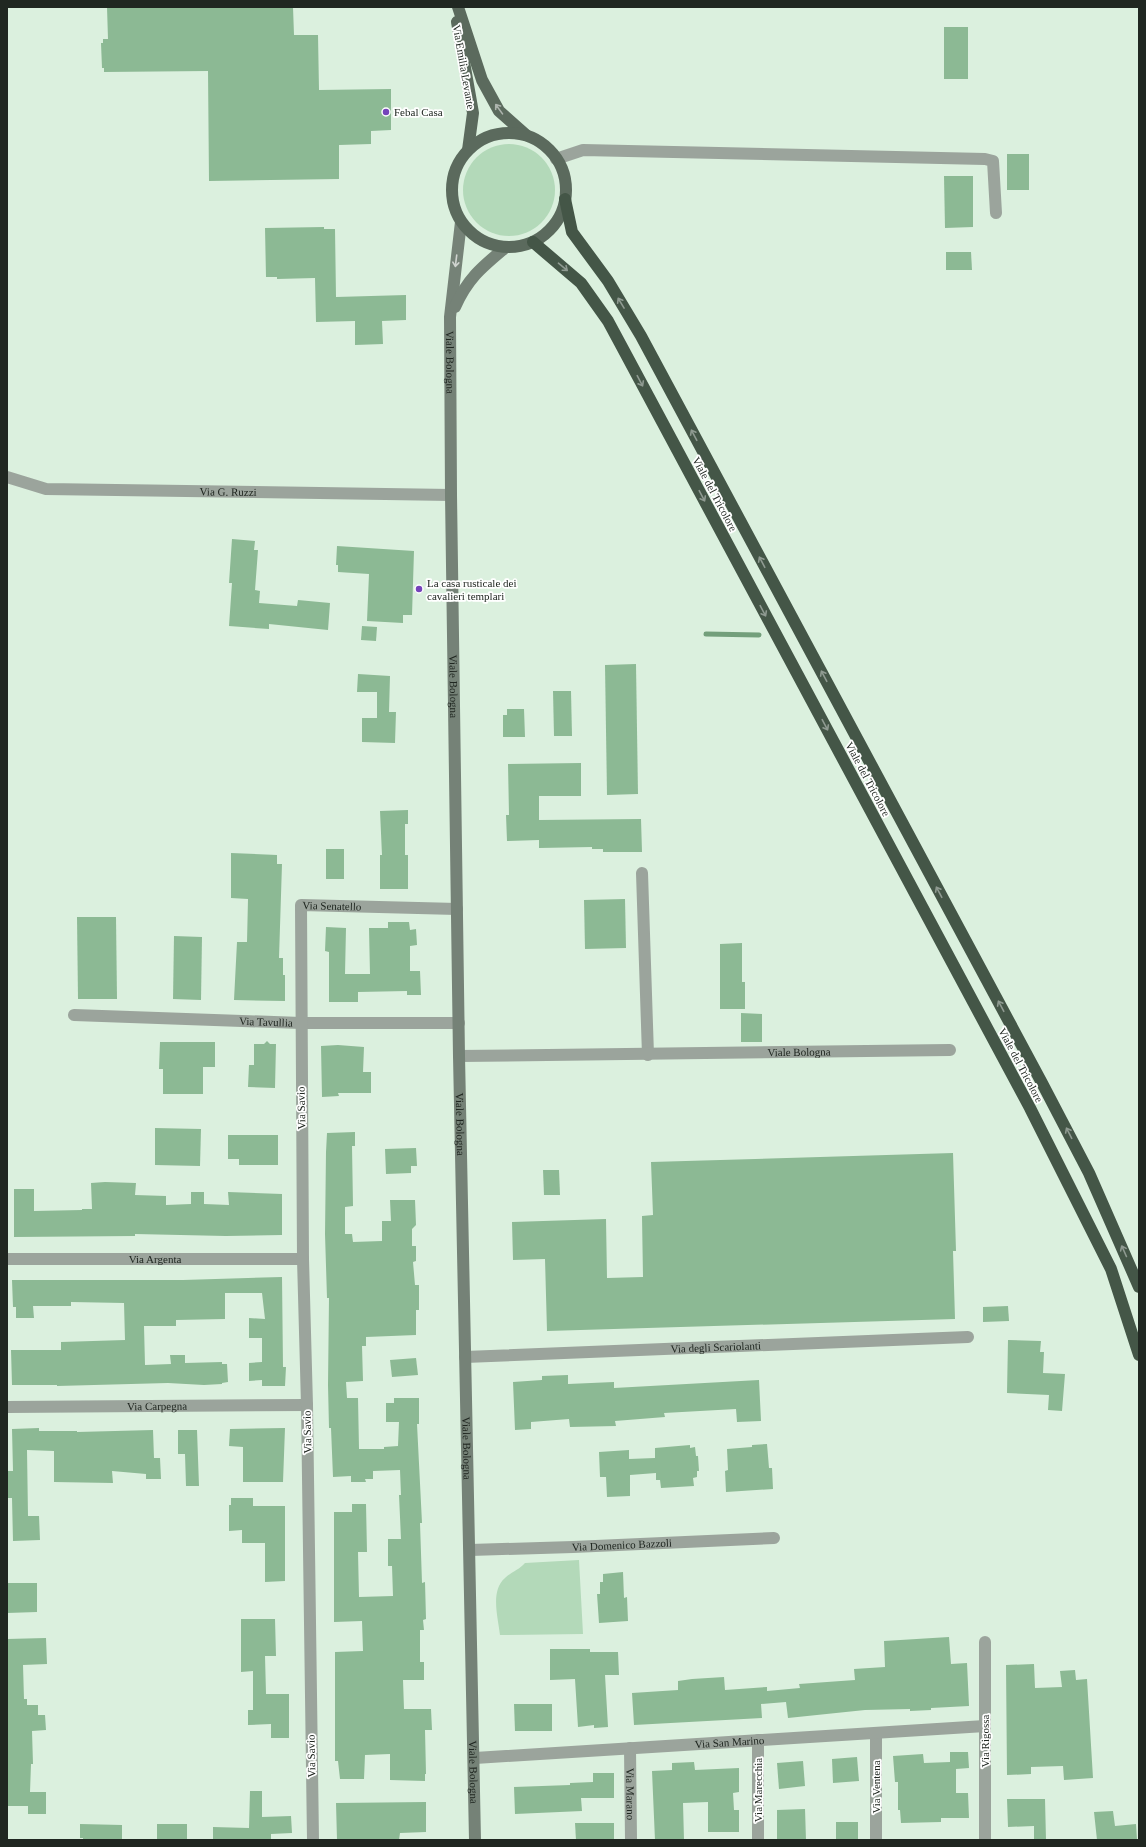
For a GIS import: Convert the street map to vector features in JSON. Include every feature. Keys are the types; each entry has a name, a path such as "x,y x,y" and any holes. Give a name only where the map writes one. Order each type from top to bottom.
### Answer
{"highway":[{"name":"Viale del Tricolore","path":"565,199 572,232 608,281 641,336 1042,1083 1089,1173 1139,1287"},
{"name":"Viale del Tricolore","path":"533,242 582,283 608,321 1030,1108 1111,1269 1139,1355"}],"main road":[{"name":"Via Emilia Levante","path":"454,7 473,113 468,150"},
{"name":"Via Emilia Levante","path":"458,7 482,80 499,111 527,136"},
{"path":"501,133 514,133 527,136 538,141 548,149 556,159 564,178 565,199 561,213 554,225 544,235 533,242 520,246 506,247 489,244 473,235 461,222 455,211 452,198 454,172 468,150 477,142 489,136 501,133"},
{"name":"Viale Bologna","path":"461,222 450,317 451,495 458,1023 475,1758 475,1840"},
{"name":"Viale Bologna","path":"450,317 462,291 477,271 506,247"}],"street":[{"path":"556,159 583,150 985,158 993,161 996,214"},
{"name":"Via G. Ruzzi","path":"7,477 46,489 451,495"},
{"path":"642,873 648,1055"},
{"name":"Via Senatello","path":"301,1023 302,905 457,909"},
{"name":"Via Tavullia","path":"74,1015 301,1023 458,1023"},
{"name":"Via Savio","path":"301,1023 303,1259 307,1405 313,1840"},
{"name":"Viale Bologna","path":"459,1056 648,1055 950,1050"},
{"name":"Via Argenta","path":"7,1259 303,1259"},
{"name":"Via degli Scariolanti","path":"465,1357 968,1337"},
{"name":"Via Carpegna","path":"7,1407 307,1405"},
{"name":"Via Domenico Bazzoli","path":"470,1550 774,1538"},
{"name":"Via Rigossa","path":"985,1642 985,1840"},
{"name":"Via San Marino","path":"475,1758 985,1726"},
{"name":"Via Ventena","path":"876,1734 876,1840"},
{"name":"Via Marecchia","path":"758,1740 758,1840"},
{"name":"Via Marano","path":"630,1748 631,1840"}],"green space":[{"path":"509,144 526,148 541,158 551,173 555,190 551,207 541,222 526,232 509,236 492,232 477,222 467,207 463,190 467,173 477,158 492,148"},
{"path":"579,1560 583,1634 500,1635 496,1597 500,1583 505,1578 525,1563"}],"building":[{"path":"107,7 293,7 294,35 318,35 319,90 391,89 391,130 371,131 371,144 339,145 339,179 209,181 208,71 104,72 104,68 102,68 101,43 103,43 103,39 108,39"},
{"path":"944,27 968,27 968,79 944,79"},
{"path":"1007,154 1029,154 1029,190 1007,190"},
{"path":"944,176 973,176 973,227 945,228"},
{"path":"324,227 324,229 335,229 336,297 406,295 406,320 382,321 383,344 355,345 355,321 316,322 315,278 277,279 277,277 266,277 265,228"},
{"path":"946,252 971,252 972,270 946,270"},
{"path":"232,539 255,541 254,550 258,550 255,590 260,591 259,603 297,606 298,600 330,603 328,630 269,624 269,629 229,626 232,583 229,583"},
{"path":"337,546 414,551 412,615 403,615 403,623 367,621 369,574 338,572 338,565 336,565"},
{"path":"362,626 377,627 376,641 361,640"},
{"path":"636,664 638,794 607,795 605,665"},
{"path":"358,674 390,676 389,712 396,712 395,743 362,742 362,718 377,718 377,692 357,692"},
{"path":"553,691 571,691 572,736 554,736"},
{"path":"507,709 524,709 525,737 503,737 503,715 507,715"},
{"path":"581,763 581,796 539,796 539,820 641,819 642,852 603,852 603,849 592,849 592,847 539,848 539,840 507,841 506,815 509,815 508,764"},
{"path":"408,810 408,824 405,824 405,855 408,855 408,889 380,889 380,855 382,855 380,811"},
{"path":"326,849 344,849 344,879 326,879"},
{"path":"231,853 277,855 277,864 282,864 279,958 283,958 283,975 285,975 285,1001 234,1000 237,942 247,942 248,899 231,898"},
{"path":"625,899 626,948 585,949 584,900"},
{"path":"77,917 116,917 117,999 78,999"},
{"path":"388,922 409,922 410,930 416,929 417,945 410,946 410,971 420,971 421,995 407,995 407,991 358,992 358,1002 329,1002 329,952 325,951 326,927 346,928 345,974 370,974 369,928 388,928"},
{"path":"174,936 202,937 201,1000 173,999"},
{"path":"742,943 742,982 745,982 745,1009 720,1009 720,944"},
{"path":"741,1013 762,1014 762,1042 741,1042"},
{"path":"267,1041 270,1044 276,1044 275,1088 248,1087 249,1065 254,1065 254,1044 264,1044"},
{"path":"160,1042 215,1042 215,1067 203,1067 203,1094 163,1094 163,1069 159,1069"},
{"path":"338,1045 364,1047 363,1072 371,1072 371,1093 338,1093 339,1096 322,1097 321,1046"},
{"path":"155,1128 201,1129 200,1166 155,1165"},
{"path":"355,1132 355,1146 352,1146 353,1206 345,1207 345,1234 352,1234 353,1242 382,1241 382,1221 391,1221 390,1200 415,1200 416,1225 412,1229 412,1246 416,1246 416,1261 413,1262 415,1285 419,1285 419,1310 416,1310 416,1335 366,1337 366,1346 362,1346 363,1381 346,1382 347,1398 358,1398 359,1449 384,1449 384,1447 398,1446 399,1422 386,1422 386,1403 394,1403 394,1398 419,1398 419,1424 417,1424 422,1523 420,1523 422,1583 425,1582 426,1619 423,1620 424,1630 420,1630 420,1662 424,1662 424,1680 403,1680 404,1709 431,1709 432,1730 425,1730 425,1781 390,1780 390,1754 365,1755 364,1779 340,1779 338,1761 335,1761 335,1652 363,1651 362,1621 334,1622 334,1512 352,1512 352,1504 366,1504 367,1552 358,1552 359,1597 393,1596 392,1566 388,1566 388,1539 401,1539 399,1495 401,1495 400,1470 373,1471 373,1479 365,1479 366,1482 351,1482 351,1476 333,1477 331,1428 329,1428 329,1298 327,1298 325,1234 327,1133"},
{"path":"228,1135 278,1135 278,1165 239,1165 239,1159 228,1159"},
{"path":"416,1148 417,1166 411,1166 411,1173 386,1174 385,1149"},
{"path":"953,1153 956,1251 953,1251 955,1319 547,1331 545,1259 513,1260 512,1222 606,1219 607,1278 643,1277 642,1216 653,1215 651,1162"},
{"path":"543,1170 559,1170 560,1195 544,1195"},
{"path":"91,1183 136,1183 135,1195 166,1196 166,1205 191,1204 191,1192 204,1192 204,1204 229,1205 228,1192 282,1194 282,1235 226,1236 135,1234 135,1236 14,1237 14,1189 34,1189 34,1211 82,1210 92,1209"},
{"path":"282,1277 283,1367 286,1367 285,1386 262,1386 262,1380 249,1381 249,1363 262,1362 262,1338 249,1338 249,1318 265,1319 262,1293 225,1293 225,1319 176,1320 176,1326 144,1326 145,1365 171,1364 170,1355 185,1355 185,1363 222,1362 222,1364 227,1364 228,1382 222,1384 204,1385 168,1383 57,1386 12,1385 11,1350 61,1350 61,1342 125,1340 124,1303 71,1302 71,1306 33,1306 34,1318 16,1318 16,1307 13,1307 12,1280 183,1280"},
{"path":"1008,1306 1009,1321 983,1322 983,1307"},
{"path":"1008,1340 1041,1341 1040,1352 1044,1352 1043,1373 1065,1374 1062,1411 1048,1410 1049,1395 1007,1393"},
{"path":"416,1358 418,1375 392,1377 390,1360"},
{"path":"568,1375 568,1384 614,1382 614,1388 759,1380 761,1421 737,1422 736,1409 664,1413 665,1417 615,1421 616,1426 570,1427 569,1419 531,1422 531,1429 515,1430 513,1382 542,1380 542,1376"},
{"path":"39,1428 39,1431 77,1432 153,1430 154,1458 160,1458 161,1479 146,1479 146,1474 112,1471 113,1483 54,1482 54,1451 27,1450 28,1516 39,1516 40,1540 13,1541 12,1498 7,1498 7,1471 13,1471 12,1429"},
{"path":"285,1428 283,1482 243,1482 243,1447 229,1446 230,1429"},
{"path":"178,1430 197,1430 199,1486 186,1486 185,1454 178,1454"},
{"path":"767,1444 769,1468 772,1468 773,1489 726,1492 725,1471 728,1470 727,1449"},
{"path":"690,1445 690,1448 695,1447 696,1456 698,1456 699,1471 697,1471 697,1477 693,1478 694,1486 661,1488 660,1480 656,1480 656,1473 630,1475 630,1496 607,1497 606,1477 600,1477 599,1452 629,1450 629,1459 655,1458 655,1448"},
{"path":"231,1498 253,1498 253,1506 285,1506 285,1581 265,1582 265,1543 242,1543 242,1530 229,1531 229,1505 231,1505"},
{"path":"623,1572 624,1598 627,1597 628,1621 599,1623 597,1594 600,1594 600,1582 603,1582 603,1574"},
{"path":"7,1583 37,1583 37,1612 7,1613"},
{"path":"241,1619 275,1619 276,1656 265,1656 266,1694 289,1694 289,1738 271,1738 271,1724 248,1725 248,1710 253,1710 253,1671 241,1672"},
{"path":"949,1637 951,1664 967,1663 969,1706 931,1708 931,1710 910,1711 910,1709 865,1710 788,1718 786,1702 761,1704 762,1718 634,1725 632,1693 678,1690 678,1681 724,1677 725,1690 767,1687 767,1691 800,1688 799,1684 855,1680 854,1669 885,1667 884,1641"},
{"path":"46,1638 47,1664 23,1665 24,1699 27,1699 27,1705 38,1705 38,1715 45,1715 46,1730 32,1731 33,1764 31,1764 30,1792 46,1792 46,1814 28,1814 28,1806 7,1806 7,1639"},
{"path":"550,1649 590,1649 590,1652 618,1652 619,1675 605,1675 608,1727 594,1728 594,1725 578,1727 575,1679 550,1680"},
{"path":"1034,1664 1035,1688 1062,1687 1060,1671 1075,1670 1076,1680 1087,1679 1093,1778 1064,1780 1063,1766 1031,1767 1031,1774 1007,1775 1006,1665"},
{"path":"514,1704 552,1704 552,1731 515,1731"},
{"path":"950,1752 968,1752 969,1768 956,1769 956,1793 968,1793 969,1818 941,1818 941,1822 901,1823 900,1810 898,1810 898,1782 895,1782 893,1756 923,1754 924,1763 950,1762"},
{"path":"857,1757 859,1781 833,1783 832,1759"},
{"path":"803,1761 805,1786 779,1789 777,1763"},
{"path":"694,1762 695,1770 739,1768 739,1792 733,1793 734,1810 739,1810 739,1832 708,1832 708,1802 683,1803 684,1840 655,1840 652,1771 672,1770 672,1763"},
{"path":"593,1773 614,1773 614,1798 581,1798 582,1811 515,1814 514,1787 570,1785 570,1783 593,1782"},
{"path":"250,1791 262,1791 262,1817 291,1816 292,1833 271,1834 271,1840 213,1840 213,1827 249,1828"},
{"path":"1007,1799 1045,1799 1046,1840 1034,1840 1034,1826 1008,1827"},
{"path":"426,1802 426,1832 400,1833 399,1840 337,1840 336,1803"},
{"path":"805,1809 806,1840 777,1840 777,1810"},
{"path":"1113,1811 1115,1826 1136,1824 1137,1840 1097,1840 1094,1812"},
{"path":"836,1822 858,1822 858,1840 836,1840"},
{"path":"575,1823 614,1823 614,1840 576,1840"},
{"path":"80,1824 122,1825 122,1840 83,1840 83,1838 80,1838"},
{"path":"157,1824 187,1824 187,1840 157,1840"}],"waterway":[{"path":"706,634 759,635"}],"place":[{"name":"Febal Casa","path":"386,112"},
{"name":"La casa rusticale dei cavalieri templari","path":"419,589"}]}
